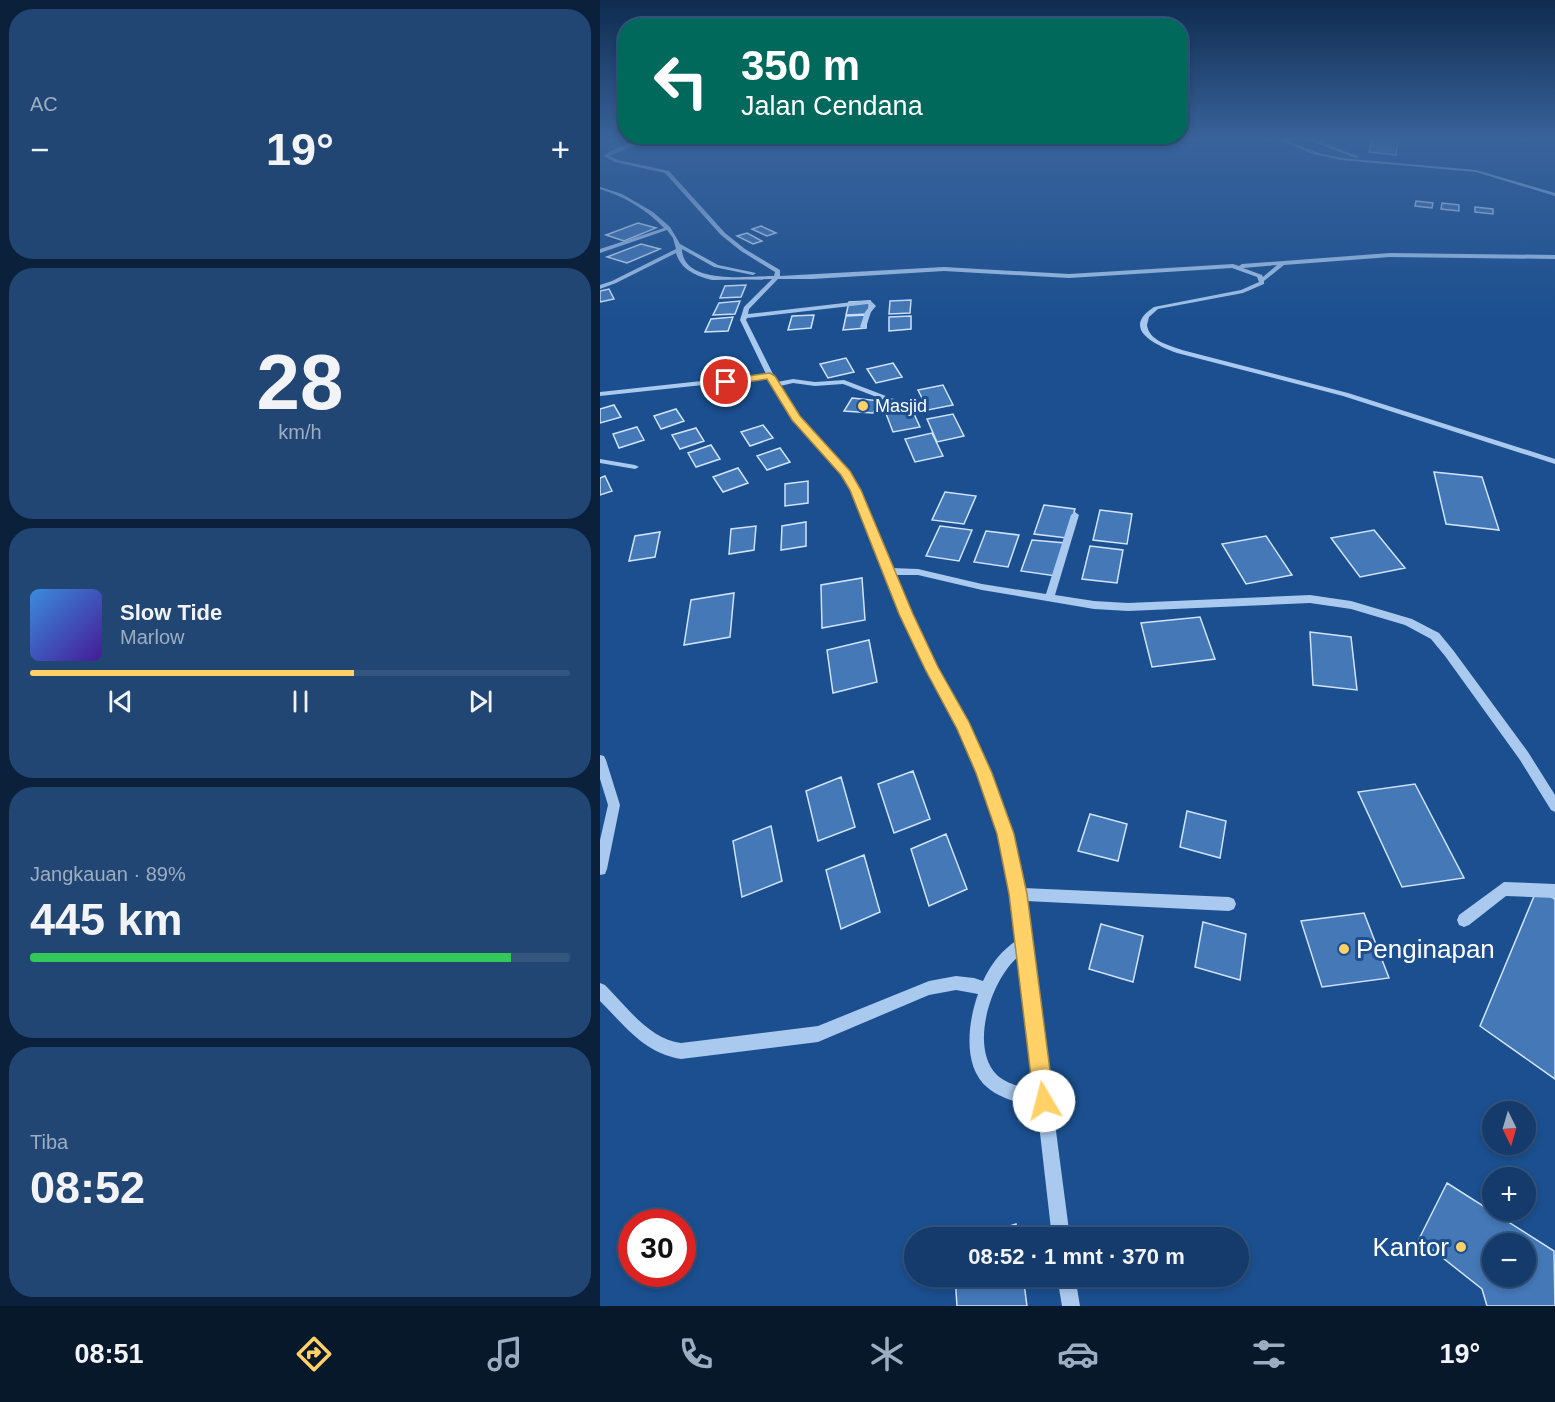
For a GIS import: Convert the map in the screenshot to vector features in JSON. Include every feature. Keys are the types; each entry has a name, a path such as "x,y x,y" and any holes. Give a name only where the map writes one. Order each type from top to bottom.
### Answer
{"street":[{"path":"633,201 669,228 679,247 684,264 702,276 728,279 944,269 1069,276 1390,255 1555,257"},
{"path":"692,201 708,219 743,250 778,271 777,277 751,300 744,316 747,329 772,380 807,433 820,443 846,473 856,490 932,669 964,727 984,773 1006,834 1018,894 1060,1227"},
{"path":"600,251 669,228"},
{"path":"679,247 716,266 777,277"},
{"path":"600,287 614,282 679,247"},
{"path":"1284,262 1259,285 1244,291 1156,308 1145,318 1144,329 1150,339 1172,348 1316,386 1555,462"},
{"path":"1233,267 1251,271 1263,279"},
{"path":"744,316 870,302 873,306 868,312 863,327"},
{"path":"600,394 772,380 815,384 844,382 895,401"},
{"path":"600,461 635,467"},
{"path":"1049,599 1075,515"},
{"path":"889,571 918,572 1049,599 1094,605 1128,607 1310,599 1350,605 1408,622 1435,636 1449,653 1524,756 1555,806"},
{"path":"600,760 614,805 600,869"},
{"path":"1464,920 1504,889 1555,891"},
{"path":"1018,894 1229,904"},
{"path":"1024,943 1003,960 986,990 978,1036 978,1053 984,1071 990,1080 1002,1088 1044,1101"},
{"path":"600,990 648,1039 667,1049 681,1051 818,1034 928,988 956,983 974,985 986,990"},
{"path":"1068,1287 1071,1306"}],"building":[{"path":"1416,201 1433,203 1432,208 1415,206"},
{"path":"1442,203 1459,205 1459,211 1441,209"},
{"path":"1475,207 1493,209 1493,214 1475,212"},
{"path":"638,223 656,228 624,241 606,235"},
{"path":"761,226 776,233 767,236 752,229"},
{"path":"747,233 762,241 753,244 737,236"},
{"path":"641,244 660,249 627,263 607,257"},
{"path":"746,285 741,297 720,298 725,286"},
{"path":"609,289 614,299 600,302 600,291"},
{"path":"911,300 910,313 889,314 890,301"},
{"path":"740,301 735,314 713,315 719,303"},
{"path":"870,301 868,314 846,315 849,302"},
{"path":"814,315 811,328 788,330 792,316"},
{"path":"867,315 866,328 843,330 846,316"},
{"path":"911,316 911,329 889,331 889,317"},
{"path":"733,317 728,331 705,332 711,319"},
{"path":"846,358 854,372 828,378 820,364"},
{"path":"893,363 902,377 876,383 867,369"},
{"path":"943,385 953,405 928,410 918,390"},
{"name":"Masjid","path":"852,398 881,401 873,413 844,411"},
{"path":"614,405 621,417 600,423 600,409"},
{"path":"910,405 920,427 893,432 885,411"},
{"path":"676,409 684,421 661,429 654,416"},
{"path":"953,414 964,436 937,442 927,419"},
{"path":"763,425 773,438 750,446 741,432"},
{"path":"637,427 644,440 619,448 613,434"},
{"path":"696,428 704,441 680,449 672,435"},
{"path":"932,433 943,456 915,462 905,439"},
{"path":"711,445 720,459 696,467 688,453"},
{"path":"780,448 790,462 767,470 757,456"},
{"path":"738,468 748,483 723,492 713,477"},
{"path":"1434,472 1482,477 1499,530 1446,524"},
{"path":"605,476 612,491 600,495 600,478"},
{"path":"808,481 808,503 785,506 785,484"},
{"path":"945,492 976,496 964,524 932,520"},
{"path":"1044,505 1075,509 1067,538 1034,534"},
{"path":"1100,510 1132,514 1127,544 1093,540"},
{"path":"806,522 806,546 781,550 782,526"},
{"path":"756,526 754,550 729,554 731,529"},
{"path":"940,526 972,530 959,561 926,556"},
{"path":"1374,530 1405,568 1360,577 1331,538"},
{"path":"986,531 1019,535 1008,567 974,562"},
{"path":"660,532 655,557 629,561 635,536"},
{"path":"1266,536 1292,575 1246,584 1222,544"},
{"path":"1032,540 1065,543 1056,576 1021,571"},
{"path":"1090,546 1123,550 1117,583 1082,579"},
{"path":"862,578 865,620 822,628 821,585"},
{"path":"734,593 730,637 684,645 691,600"},
{"path":"1200,617 1215,659 1152,667 1141,623"},
{"path":"1310,632 1351,637 1357,690 1313,685"},
{"path":"869,640 877,682 833,693 827,650"},
{"path":"913,771 930,819 894,833 878,784"},
{"path":"841,777 855,827 818,841 806,791"},
{"path":"1415,784 1464,878 1402,887 1358,792"},
{"path":"1187,811 1226,821 1220,858 1180,847"},
{"path":"1090,814 1127,824 1118,861 1078,851"},
{"path":"771,826 782,881 742,897 733,841"},
{"path":"946,834 967,889 929,906 911,849"},
{"path":"864,855 880,912 841,929 826,870"},
{"path":"1537,889 1555,899 1555,1079 1480,1026"},
{"name":"Penginapan","path":"1364,913 1389,978 1322,987 1301,921"},
{"path":"1203,922 1246,934 1240,980 1195,967"},
{"path":"1101,924 1143,936 1133,982 1089,969"},
{"name":"Kantor","path":"1447,1183 1482,1205 1482,1221 1507,1221 1526,1233 1482,1233 1482,1287 1536,1287 1536,1240 1554,1251 1555,1306 1487,1306 1482,1289 1419,1239"},
{"path":"956,1287 1024,1287 1027,1306 957,1306"}],"place":[{"name":"Masjid","path":"863,406"},
{"name":"Penginapan","path":"1344,949"},
{"name":"Kantor","path":"1461,1247"}],"route":[{"path":"726,382 770,376 807,433 820,443 846,473 856,490 906,614 932,669 964,727 984,773 1006,834 1018,894 1044,1101"}]}
